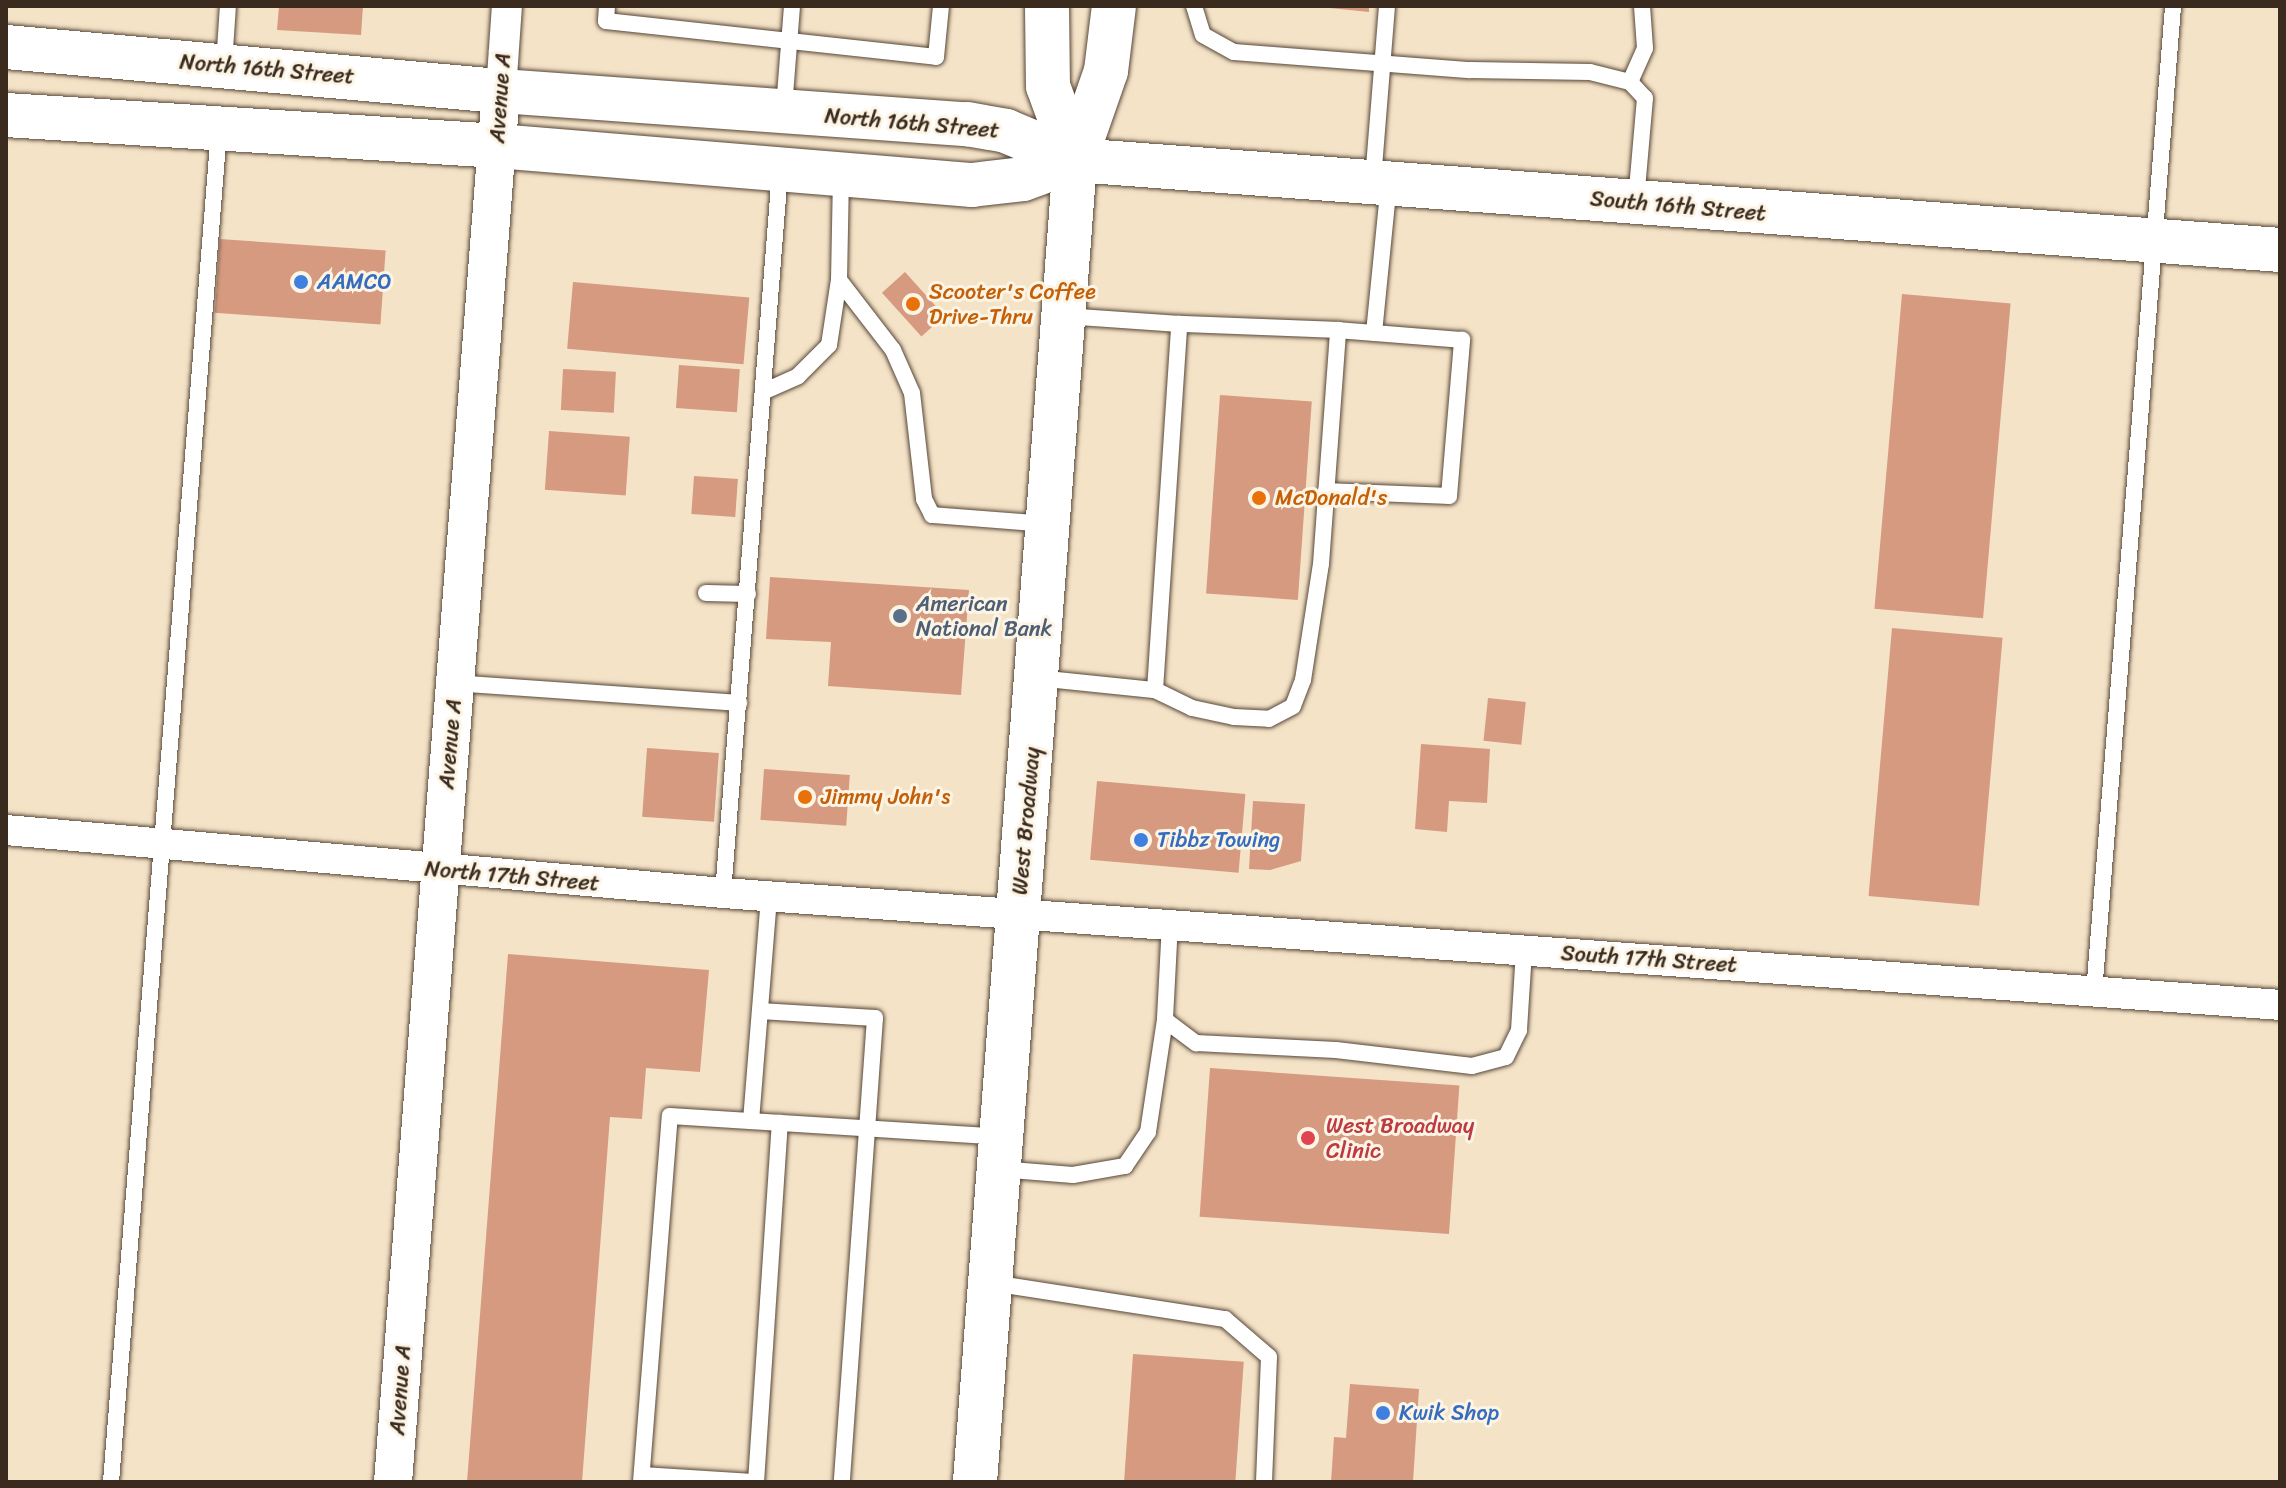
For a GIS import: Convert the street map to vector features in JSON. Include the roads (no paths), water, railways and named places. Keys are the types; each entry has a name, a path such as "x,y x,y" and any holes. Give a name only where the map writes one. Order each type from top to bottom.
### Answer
{"main road":[{"name":"West Broadway","path":"1047,6 1048,86 1075,160"},
{"name":"West Broadway","path":"975,1482 1050,525 1075,160 1106,71 1114,6"},
{"name":"North 16th Street","path":"6,47 501,91 988,127 1075,160"},
{"path":"6,115 497,146 841,176 990,185 1075,160"},
{"name":"South 16th Street","path":"1075,160 2280,250"}],"street":[{"name":"Avenue A","path":"393,1482 507,6"},
{"name":"North 17th Street","path":"6,830 439,870 1019,913"},
{"name":"South 17th Street","path":"1019,913 2280,1005"}],"lane":[{"path":"224,65 228,6"},
{"path":"607,6 606,21 936,57 941,6"},
{"path":"783,112 792,6"},
{"path":"1194,6 1203,35 1234,52 1382,64 1590,72 1630,82 1645,98 1636,203"},
{"path":"1374,333 1381,182 1382,64 1387,6"},
{"path":"1630,82 1645,48 1642,6"},
{"path":"2094,993 2173,6"},
{"path":"111,1482 159,843 219,129"},
{"path":"723,893 765,391 780,170"},
{"path":"765,391 798,376 829,345 839,280 841,176"},
{"path":"839,280 893,350 912,393 924,499 932,515 1050,525"},
{"path":"1064,316 1338,330 1462,340 1449,496 1326,491"},
{"path":"1155,690 1179,324"},
{"path":"1038,678 1155,690 1192,708 1234,717 1269,719 1293,706 1311,638 1338,330"},
{"path":"706,593 748,594"},
{"path":"454,683 739,703"},
{"path":"751,1121 769,896"},
{"path":"780,1123 755,1482 642,1478 670,1116 868,1128 1001,1153 1073,1175 1125,1166 1148,1132 1165,1020 1170,923"},
{"path":"1165,1020 1196,1043 1336,1050 1472,1066 1506,1057 1519,1030 1524,950"},
{"path":"760,1011 875,1018 842,1482"},
{"path":"990,1282 1225,1319 1269,1357 1264,1482"}],"place":[{"name":"AAMCO","path":"301,282"},
{"name":"Scooter's Coffee Drive-Thru","path":"913,304"},
{"name":"McDonald's","path":"1259,498"},
{"name":"American National Bank","path":"900,616"},
{"name":"Jimmy John's","path":"805,797"},
{"name":"Tibbz Towing","path":"1141,840"},
{"name":"West Broadway Clinic","path":"1308,1138"},
{"name":"Kwik Shop","path":"1383,1413"}]}
